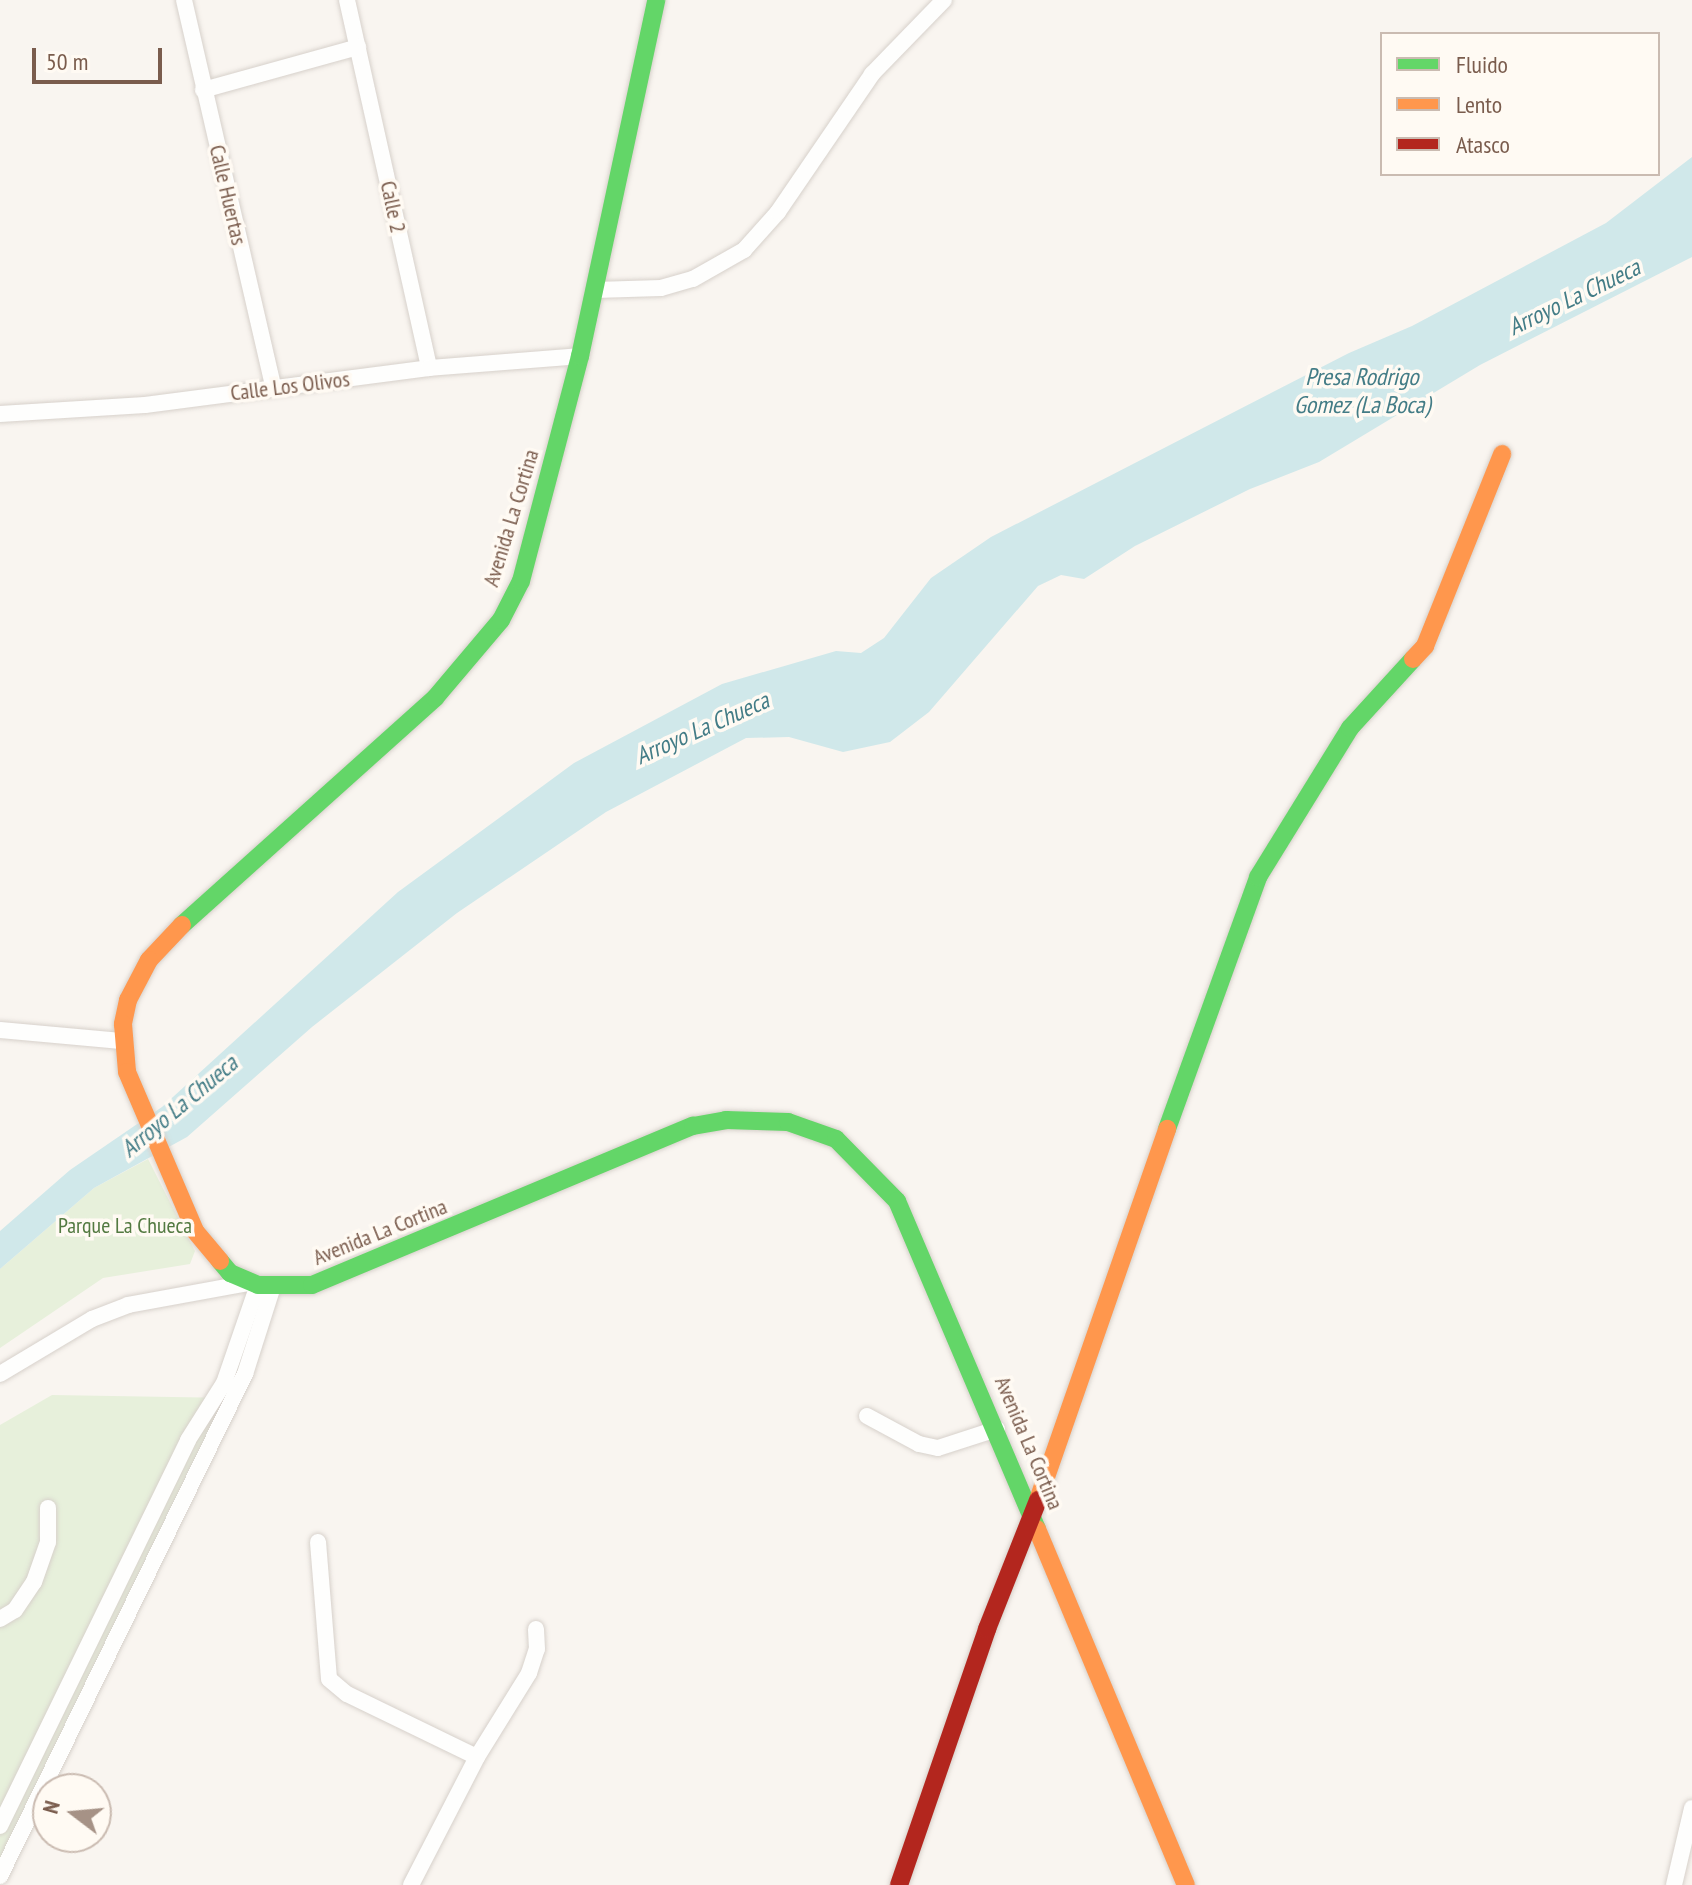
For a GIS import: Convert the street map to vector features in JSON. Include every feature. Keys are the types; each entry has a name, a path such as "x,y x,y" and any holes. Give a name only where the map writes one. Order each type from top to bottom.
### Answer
{"main road":[{"name":"Avenida La Cortina","path":"656,0 580,356 537,531 521,581 501,620 435,698 171,935 149,960 128,1000 122,1041 127,1072 195,1231 221,1265 260,1285 337,1278 693,1126 726,1120 788,1122 847,1147 897,1201 1033,1512 1186,1885"},
{"path":"899,1885 1258,877 1350,728 1425,646 1502,454"}],"street":[{"name":"Calle Huertas","path":"184,0 274,389"},
{"name":"Calle 2","path":"347,0 429,368"},
{"path":"595,290 661,288 693,279 744,250 778,212 872,74 944,0"},
{"path":"203,90 358,47"},
{"name":"Calle Los Olivos","path":"0,414 274,389 429,368 580,356"},
{"path":"0,1030 122,1041"},
{"path":"0,1374 92,1319 128,1305 260,1285"},
{"path":"0,1826 188,1440 224,1383 260,1285"},
{"path":"0,1876 245,1374 260,1285"},
{"path":"867,1416 919,1444 938,1448 997,1429"},
{"path":"0,1619 15,1610 34,1582 48,1542 48,1508"},
{"path":"318,1542 329,1679 347,1694 477,1757"},
{"path":"411,1885 477,1757 529,1673 537,1649 536,1629"},
{"path":"1674,1885 1692,1808"}],"green space":[{"name":"Parque La Chueca","path":"148,1159 195,1251 190,1264 103,1278 0,1348 0,1269 94,1188"},
{"path":"52,1395 233,1398 50,1773 32,1773 32,1810 0,1876 0,1425"}],"water":[{"path":"1692,157 1692,257 1480,365 1319,462 1250,489 1135,546 1084,579 1061,575 1038,586 929,712 890,742 843,752 789,737 746,738 606,812 457,913 312,1027 187,1137 94,1188 0,1269 0,1231 70,1170 162,1107 398,892 574,763 722,684 836,651 861,653 884,638 931,578 991,537 1349,353 1412,326 1606,223"}],"traffic: fast":[{"path":"182,925 435,698 501,620 521,581 580,356 656,0"},
{"path":"1167,1129 1258,877 1350,728 1413,659"},
{"path":"220,1261 230,1273 258,1285 312,1285 693,1126 726,1120 788,1122 836,1139 897,1201 1037,1529"}],"traffic: slow":[{"path":"1413,659 1425,646 1502,454"},
{"path":"182,925 149,960 128,1000 123,1024 127,1072 195,1231 220,1261"},
{"path":"1038,1500 1167,1129"},
{"path":"1037,1529 1186,1885"}],"traffic: jam":[{"path":"899,1885 987,1629 1038,1500"}],"water label":[{"name":"Arroyo La Chueca","path":"1574,297"},
{"name":"Presa Rodrigo Gomez (La Boca)","path":"1362,391"},
{"name":"Arroyo La Chueca","path":"702,728"},
{"name":"Arroyo La Chueca","path":"179,1106"}]}
